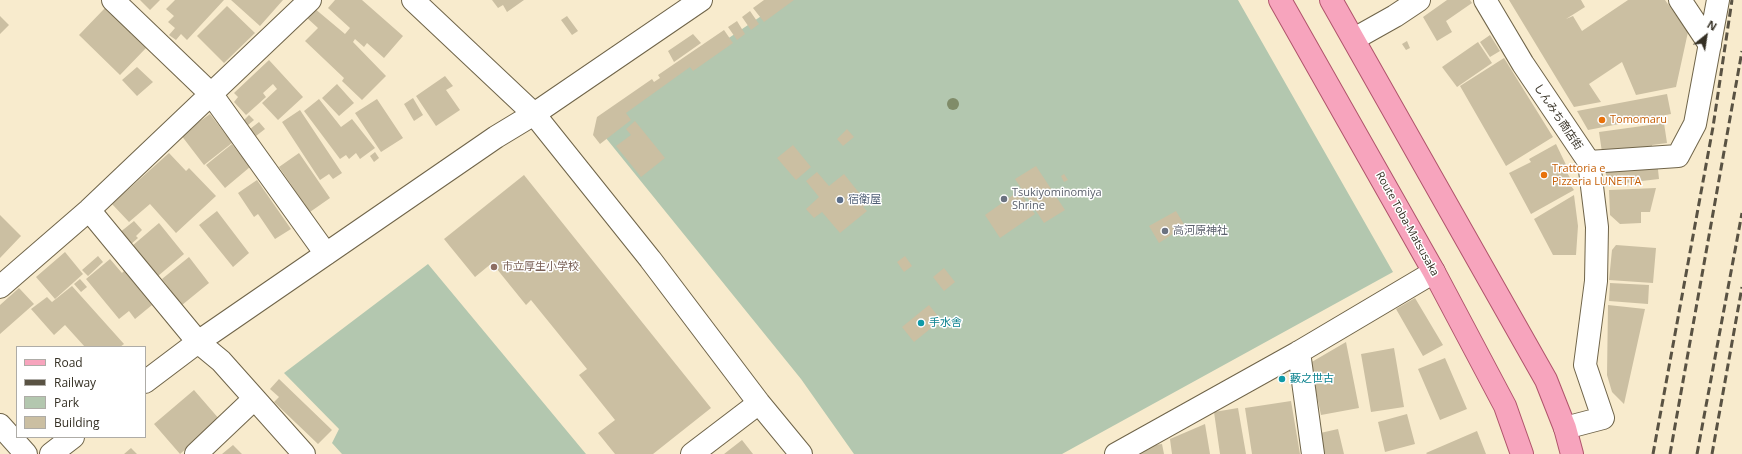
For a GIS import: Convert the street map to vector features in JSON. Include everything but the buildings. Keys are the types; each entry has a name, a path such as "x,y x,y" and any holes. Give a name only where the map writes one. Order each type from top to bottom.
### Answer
{"main road":[{"name":"Route Toba-Matsusaka","path":"1280,0 1434,272 1505,406 1522,454"},
{"path":"1331,0 1546,380 1565,428 1572,454"}],"street":[{"path":"113,0 212,95 326,254"},
{"path":"0,287 89,210 212,95 310,0"},
{"path":"413,0 534,114 650,259 759,403 801,454"},
{"path":"146,381 198,342 496,137 534,114 701,0"},
{"path":"1354,39 1396,16 1419,0"},
{"name":"しんみち商店街","path":"1485,0 1523,64 1589,162 1597,227 1596,281 1585,365 1604,418 1565,428"},
{"path":"1680,0 1710,45"},
{"path":"1589,162 1678,156 1695,124 1718,0"},
{"path":"89,210 198,342 221,361 304,454"},
{"path":"1116,454 1299,352 1434,272"},
{"path":"1299,352 1313,454"},
{"path":"196,454 254,399"},
{"path":"692,454 759,403"},
{"path":"0,425 26,454"},
{"path":"50,454 72,438"}],"green space":[{"name":"Tsukiyominomiya Shrine","path":"785,0 1238,0 1393,272 1062,454 854,454 801,379 597,127"},
{"path":"428,264 586,454 342,454 332,443 339,429 284,373"}],"railway":[{"path":"1653,454 1713,127 1732,0"},
{"path":"1670,454 1742,51"},
{"path":"1697,454 1742,213"},
{"path":"1712,454 1742,287"}],"place":[{"name":"Tomomaru","path":"1602,120"},
{"name":"Trattoria e Pizzeria LUNETTA","path":"1544,175"},
{"name":"Tsukiyominomiya Shrine","path":"1004,199"},
{"name":"宿衛屋","path":"840,200"},
{"name":"高河原神社","path":"1165,231"},
{"name":"市立厚生小学校","path":"494,267"},
{"name":"手水舎","path":"921,323"},
{"name":"藪之世古","path":"1282,379"}]}
